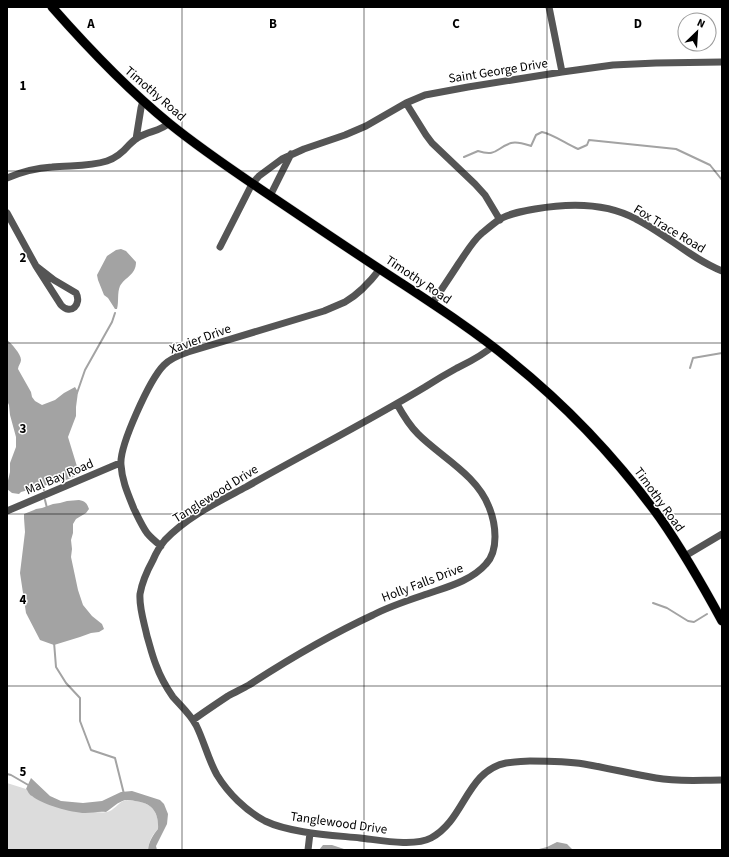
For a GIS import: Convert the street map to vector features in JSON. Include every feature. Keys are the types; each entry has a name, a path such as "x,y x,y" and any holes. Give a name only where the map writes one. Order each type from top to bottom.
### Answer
{"main road":[{"name":"Timothy Road","path":"52,7 101,61 143,101 169,123 252,184 493,346 530,376 580,422 636,487 661,520 685,556 722,621"}],"street":[{"path":"549,7 562,72"},
{"name":"Saint George Drive","path":"252,184 259,176 291,154 366,126 421,96 562,72 632,64 722,62"},
{"path":"136,139 143,101"},
{"path":"406,103 432,143 485,195 500,220"},
{"path":"7,178 23,172 41,168 95,164 108,160 116,157 140,136 163,128 169,123"},
{"path":"270,196 291,154"},
{"path":"220,247 252,184"},
{"name":"Fox Trace Road","path":"432,304 472,244 481,234 500,220 511,215 551,206 586,204 602,207 636,218 700,260 722,271"},
{"path":"7,213 36,266 61,305 67,310 74,308 77,305 78,300 76,293 48,276 36,266"},
{"name":"Xavier Drive","path":"161,546 147,533 137,515 122,478 120,463 128,437 144,398 160,369 172,359 188,352 319,312 345,302 356,295 380,269"},
{"name":"Tanglewood Drive","path":"493,346 482,355 397,404 212,505 180,526 167,538 147,571 140,596 142,616 154,660 162,679 174,697 193,720 212,765 225,787 251,812 268,822 310,833 397,842 417,842 430,839 440,833 448,824 482,775 497,765 511,762 555,761 582,764 668,780 722,780"},
{"name":"Holly Falls Drive","path":"193,720 229,696 330,636 374,614 463,580 480,570 490,559 494,542 493,523 491,513 483,494 468,477 418,434 409,424 397,404"},
{"name":"Mal Bay Road","path":"7,511 120,463"},
{"path":"685,556 722,534"},
{"path":"308,850 310,833"}],"shaded area":[{"path":"121,249 126,251 136,262 136,266 132,273 120,286 117,309 115,309 108,298 104,295 97,275 107,256 116,250"},
{"path":"7,340 21,358 18,369 35,401 42,405 55,400 75,387 78,392 76,416 68,437 79,474 69,479 21,492 19,494 12,493 7,489 10,463 16,447 16,437 7,401"},
{"path":"79,500 86,503 89,509 86,513 76,519 73,524 71,557 78,590 83,605 92,616 102,624 104,629 99,632 91,633 54,645 40,640 26,613 20,573 25,532 24,514 53,504"},
{"path":"31,778 50,796 61,801 83,803 102,801 121,792 132,791 160,800 164,804 168,814 167,824 156,846 157,850 148,850 149,844 158,829 156,813 150,806 133,800 125,800 106,812 85,813 57,808 36,799 29,794 26,789"},
{"path":"7,783 26,789 32,796 95,812 109,811 126,800 141,802 150,806 156,813 158,829 151,838 148,850 7,850"},
{"path":"557,842 567,844 573,850 535,850 547,847"},
{"path":"323,845 332,845 347,850 319,850"}],"waterway":[{"path":"464,157 478,151 484,153 493,152 513,142 531,146 536,135 542,132 578,149 587,145 589,140 676,149 710,165 722,180"},
{"path":"77,393 85,370 112,322 115,313"},
{"path":"690,368 693,358 722,353"},
{"path":"43,483 44,490"},
{"path":"45,500 47,508"},
{"path":"653,603 667,608 688,621 694,622 707,614"},
{"path":"54,642 56,667 66,683 80,698 80,721 91,750 115,758 124,794"},
{"path":"7,774 30,786"}]}
